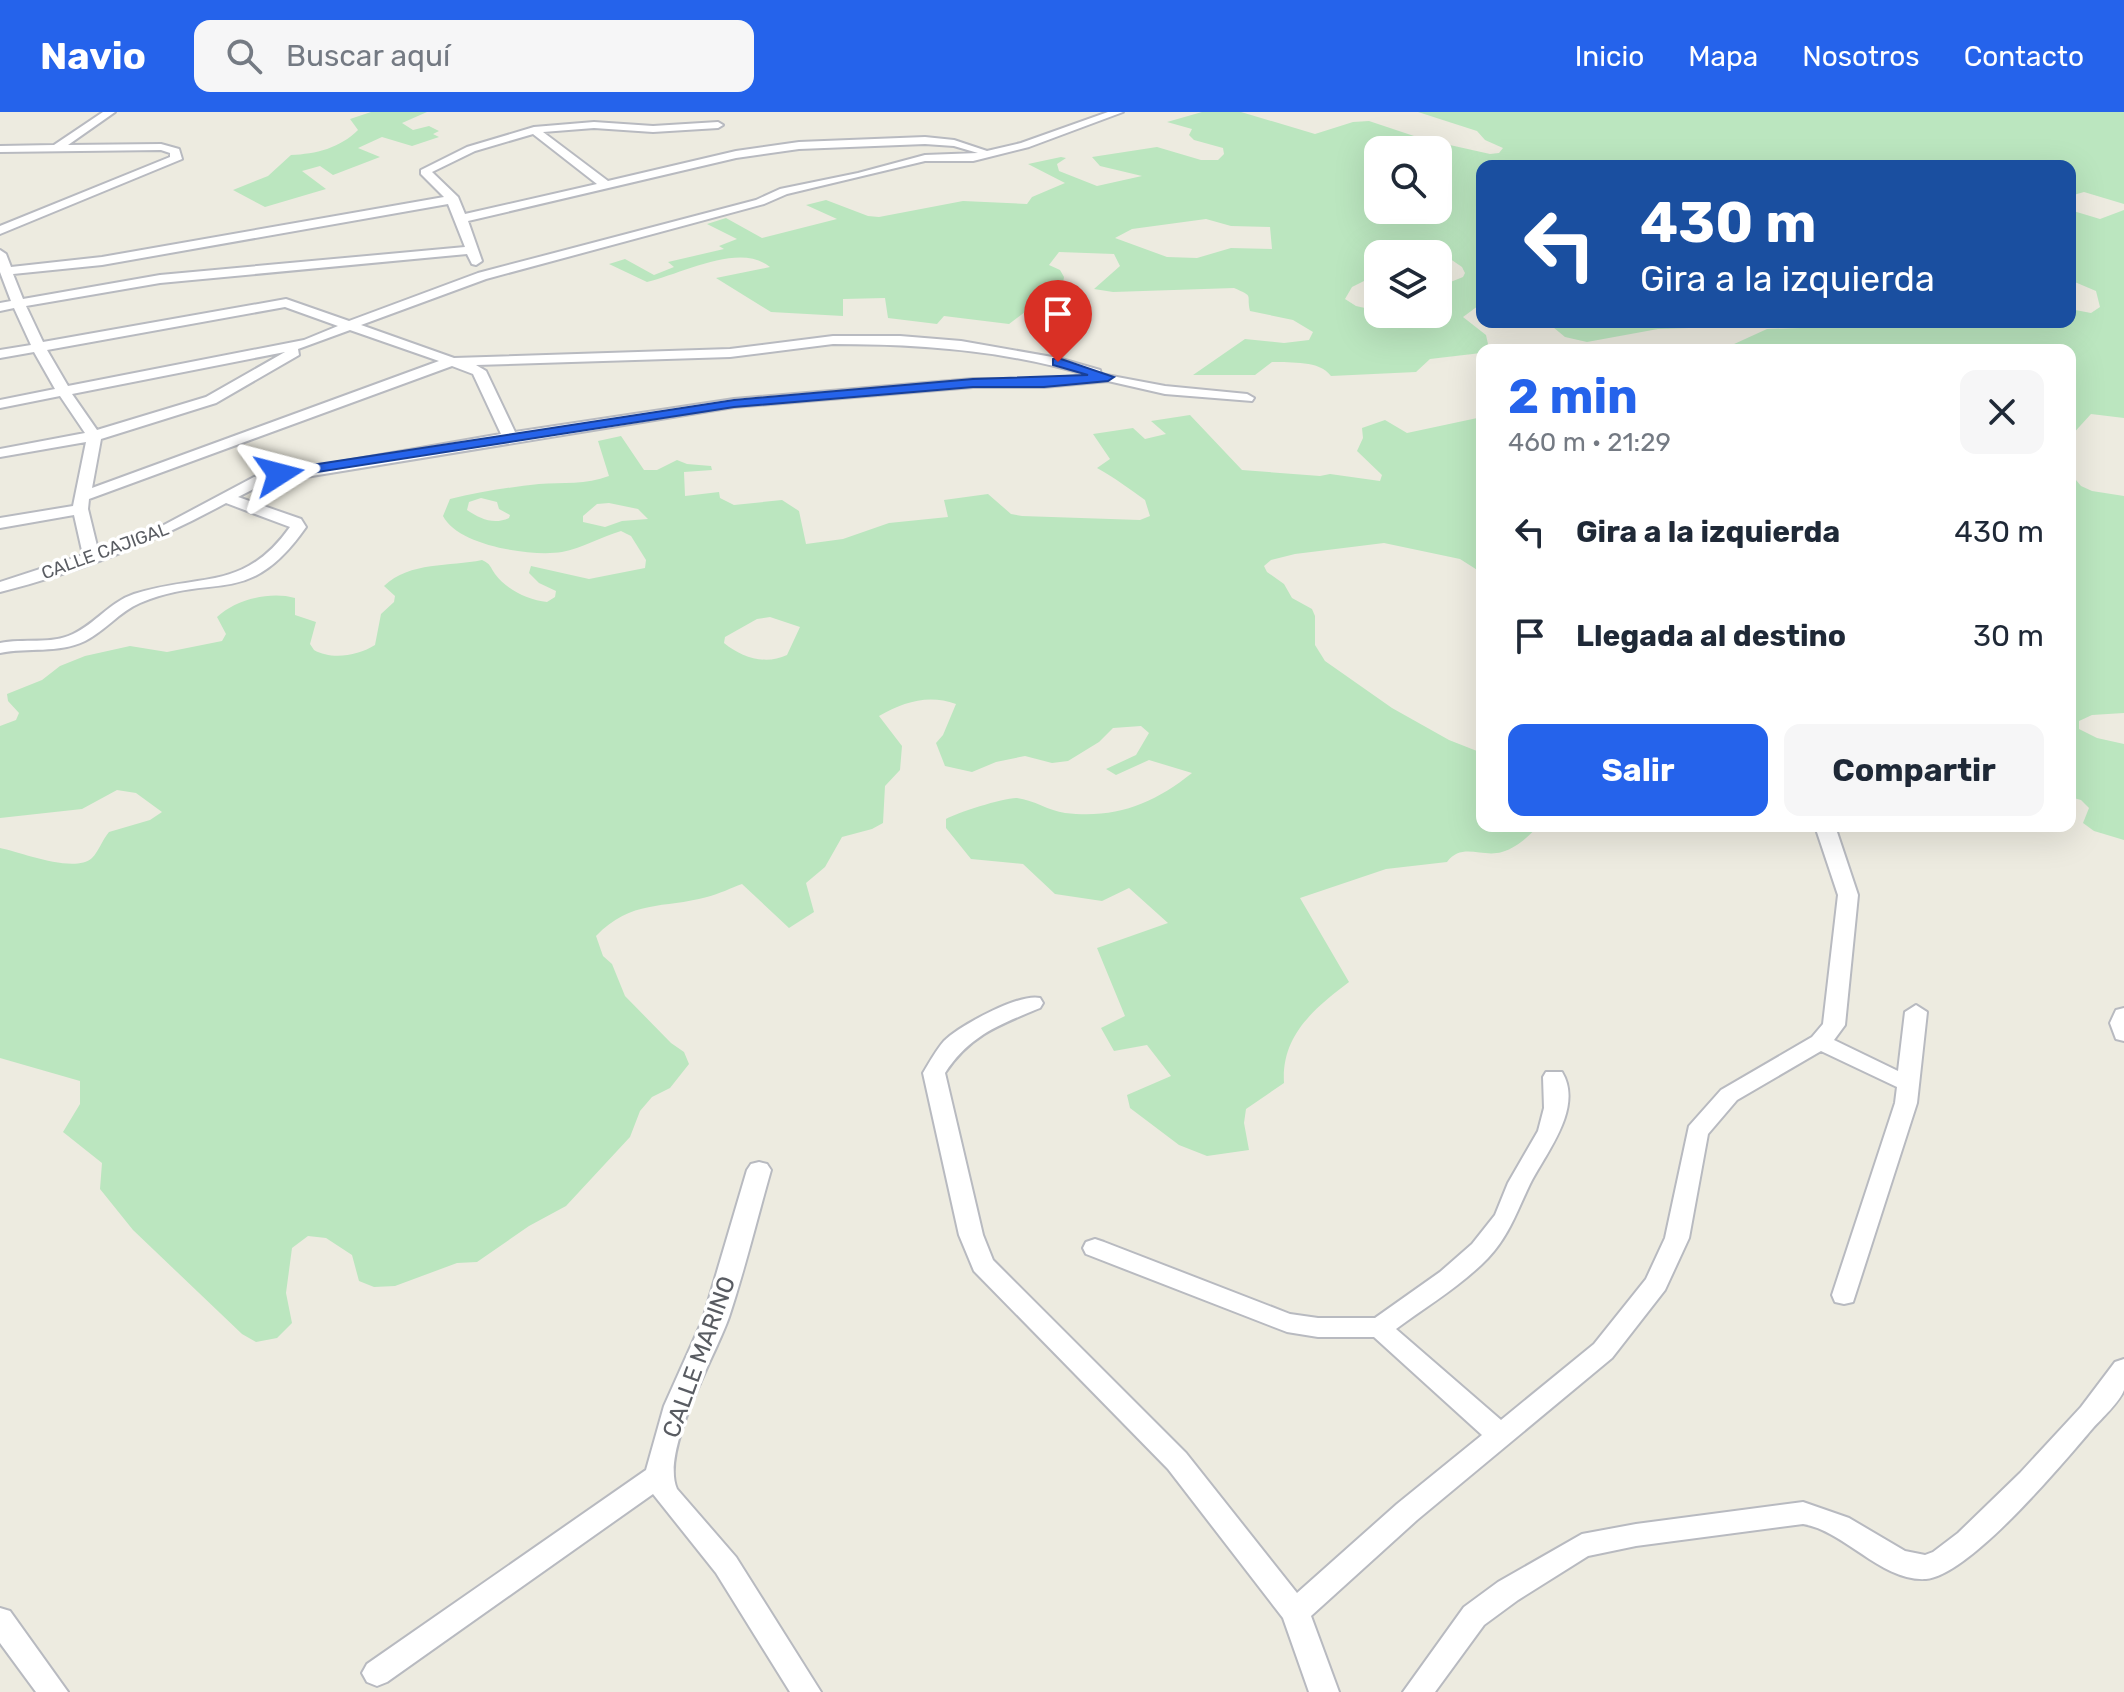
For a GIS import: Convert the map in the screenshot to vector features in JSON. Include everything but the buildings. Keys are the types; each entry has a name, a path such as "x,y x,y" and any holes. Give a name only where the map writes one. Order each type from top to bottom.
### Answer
{"street":[{"path":"55,149 110,112"},
{"path":"0,404 308,343 350,328 393,307 482,276 760,202 784,191 859,176 925,158 973,158 1025,145 1118,112"},
{"path":"482,276 454,199 441,183 425,172 490,140 534,130 583,126 643,129 718,125"},
{"path":"534,130 607,186"},
{"path":"460,219 778,147 943,142 967,145 988,154"},
{"path":"0,149 161,147 175,151 176,159 0,230"},
{"path":"6,271 102,261 454,199"},
{"path":"0,307 160,279 472,250"},
{"path":"0,254 16,304 37,347 61,392 94,436 82,502 92,558"},
{"path":"0,354 286,303 299,305 350,328 479,371 510,437"},
{"path":"0,523 82,502 450,362 730,353 833,340 900,340 961,345 1058,362 1108,377"},
{"path":"0,453 94,436 211,400 308,343"},
{"name":"CALLE CAJIGAL","path":"0,587 92,558 167,529 259,480 279,474 734,403 973,383 1044,383 1108,377 1165,390 1247,398"},
{"path":"0,648 69,641 137,598 169,590 224,584 258,571 292,538 298,527 296,522 225,498"},
{"path":"1295,1612 1407,1512 1603,1351 1656,1284 1677,1238 1697,1132 1706,1119 1729,1095 1820,1042 1834,1025 1848,895 1827,832"},
{"path":"1032,1003 989,1021 952,1046 934,1073 971,1235 983,1265 1177,1461 1295,1612 1324,1692"},
{"path":"1844,1295 1906,1103 1916,1012"},
{"path":"2124,1015 2121,1023 2124,1034"},
{"path":"1820,1042 1908,1084"},
{"path":"1095,1248 1259,1310 1276,1321 1302,1327 1380,1327 1473,1258 1504,1219 1516,1188 1553,1130 1557,1101 1554,1077"},
{"name":"CALLE MARINO","path":"658,1476 677,1406 716,1319 759,1170"},
{"path":"1380,1327 1500,1435"},
{"path":"1418,1692 1474,1616 1508,1591 1582,1546 1755,1518 1809,1514 1840,1526 1905,1563 1930,1567 1949,1557 2025,1486 2113,1389 2124,1369"},
{"path":"377,1673 658,1476 667,1496 726,1565 806,1692"},
{"path":"0,1620 53,1692"}],"green space":[{"path":"371,112 427,112 402,123 413,130 429,126 439,131 433,134 439,137 412,146 382,137 358,148 380,157 333,175 320,166 302,171 326,189 265,207 233,190 268,176 291,155 335,146 358,130 350,119"},
{"path":"1202,112 1241,112 1315,134 1353,122 1369,121 1414,136 1364,136 1364,224 1452,224 1452,145 1490,154 1499,153 1503,148 1485,140 1477,131 1418,112 2124,112 2124,204 2084,192 2076,194 2076,160 1476,160 1476,307 1463,317 1486,335 1488,344 1476,344 1476,354 1430,359 1416,372 1331,376 1312,365 1272,362 1255,375 1193,375 1245,339 1284,343 1309,340 1313,332 1293,320 1250,311 1248,296 1234,288 1113,292 1094,289 1120,266 1114,254 1059,252 1049,265 1060,270 1063,283 1009,324 944,316 937,324 888,318 885,298 843,299 843,316 771,312 716,278 770,267 758,260 743,258 710,262 647,282 609,264 625,259 654,275 674,267 668,262 724,249 719,246 737,239 707,224 726,218 762,238 837,219 806,205 826,200 868,216 879,217 963,201 1027,204 1032,197 1065,183 1028,164 1061,157 1066,158 1057,164 1059,171 1097,186 1142,176 1100,166 1092,157 1157,147 1201,160 1218,160 1224,154 1223,148 1194,140 1189,135 1192,129 1167,122","holes":["1206,219 1231,226 1270,227 1272,249 1231,248 1197,258 1167,257 1115,238 1132,229"]},
{"path":"2124,210 2124,418 2091,414 2076,430 2076,344 1734,344 1767,329 2076,328 2076,310 2091,313 2100,307 2096,291 2076,283 2076,212 2100,219"},
{"path":"1554,328 1689,328 1658,329 1587,342 1565,337"},
{"path":"1190,415 1242,470 1320,476 1330,474 1380,481 1382,475 1357,451 1363,438 1362,428 1385,420 1407,433 1476,418 1476,569 1460,559 1384,543 1295,554 1271,560 1264,566 1267,572 1284,584 1292,598 1312,609 1315,616 1315,645 1325,661 1392,708 1449,740 1476,751 1476,832 1532,832 1502,852 1459,853 1447,862 1386,869 1300,898 1349,982 1313,1013 1294,1037 1288,1051 1284,1083 1246,1109 1244,1123 1249,1150 1207,1156 1179,1145 1130,1108 1127,1095 1171,1076 1147,1045 1114,1051 1101,1028 1125,1016 1097,948 1168,923 1129,888 1102,901 1055,894 1023,864 971,859 946,828 946,819 951,816 1011,798 1065,813 1117,811 1148,801 1192,773 1149,760 1116,775 1106,769 1136,755 1149,733 1141,726 1113,728 1099,742 1068,761 1052,763 1025,756 996,762 972,772 945,766 936,743 943,735 956,704 936,700 907,703 879,716 902,746 900,770 885,786 883,823 842,837 825,867 806,883 814,912 789,928 742,884 707,897 635,911 609,924 596,936 603,956 612,964 625,996 671,1043 684,1052 689,1064 670,1088 652,1097 640,1111 630,1137 566,1206 529,1226 477,1262 457,1263 395,1286 374,1287 359,1281 352,1255 326,1238 308,1236 292,1248 286,1293 292,1323 277,1338 256,1342 242,1334 133,1230 100,1189 102,1163 63,1132 80,1104 80,1081 0,1058 0,848 61,863 84,862 92,858 109,832 150,820 162,812 136,793 117,790 82,809 0,818 0,726 16,720 19,713 8,701 7,694 42,680 60,666 85,656 130,646 167,652 222,641 226,634 217,617 234,605 254,598 275,595 295,598 295,615 316,622 310,644 314,650 328,655 344,655 375,645 381,614 394,602 395,596 384,586 406,572 482,560 512,589 547,602 555,597 556,591 539,583 529,573 531,566 589,579 645,568 646,560 631,536 621,531 562,552 533,553 479,542 451,526 443,516 450,499 506,488 583,482 609,476 598,441 621,436 644,470 657,470 677,460 711,466 712,470 684,472 685,496 719,492 720,498 734,505 782,500 799,511 806,544 843,539 889,523 948,517 944,500 988,494 1011,514 1022,516 1140,520 1150,516 1145,500 1097,468 1110,459 1093,434 1133,428 1145,439 1166,434 1151,421","holes":["481,498 497,502 499,509 510,515 509,518 487,520 467,510 469,502","609,503 638,509 648,519 622,521 605,527 583,522 583,516 597,504","770,617 800,627 787,655 763,660 738,653 724,643 725,637 757,619"]},
{"path":"2076,480 2092,491 2124,496 2124,713 2092,715 2079,721 2079,729 2097,738 2124,744 2124,840 2094,831 2083,823 2089,808 2076,799"}],"route":[{"path":"279,474 734,403 973,383 1044,383 1108,377 1058,362"}]}
